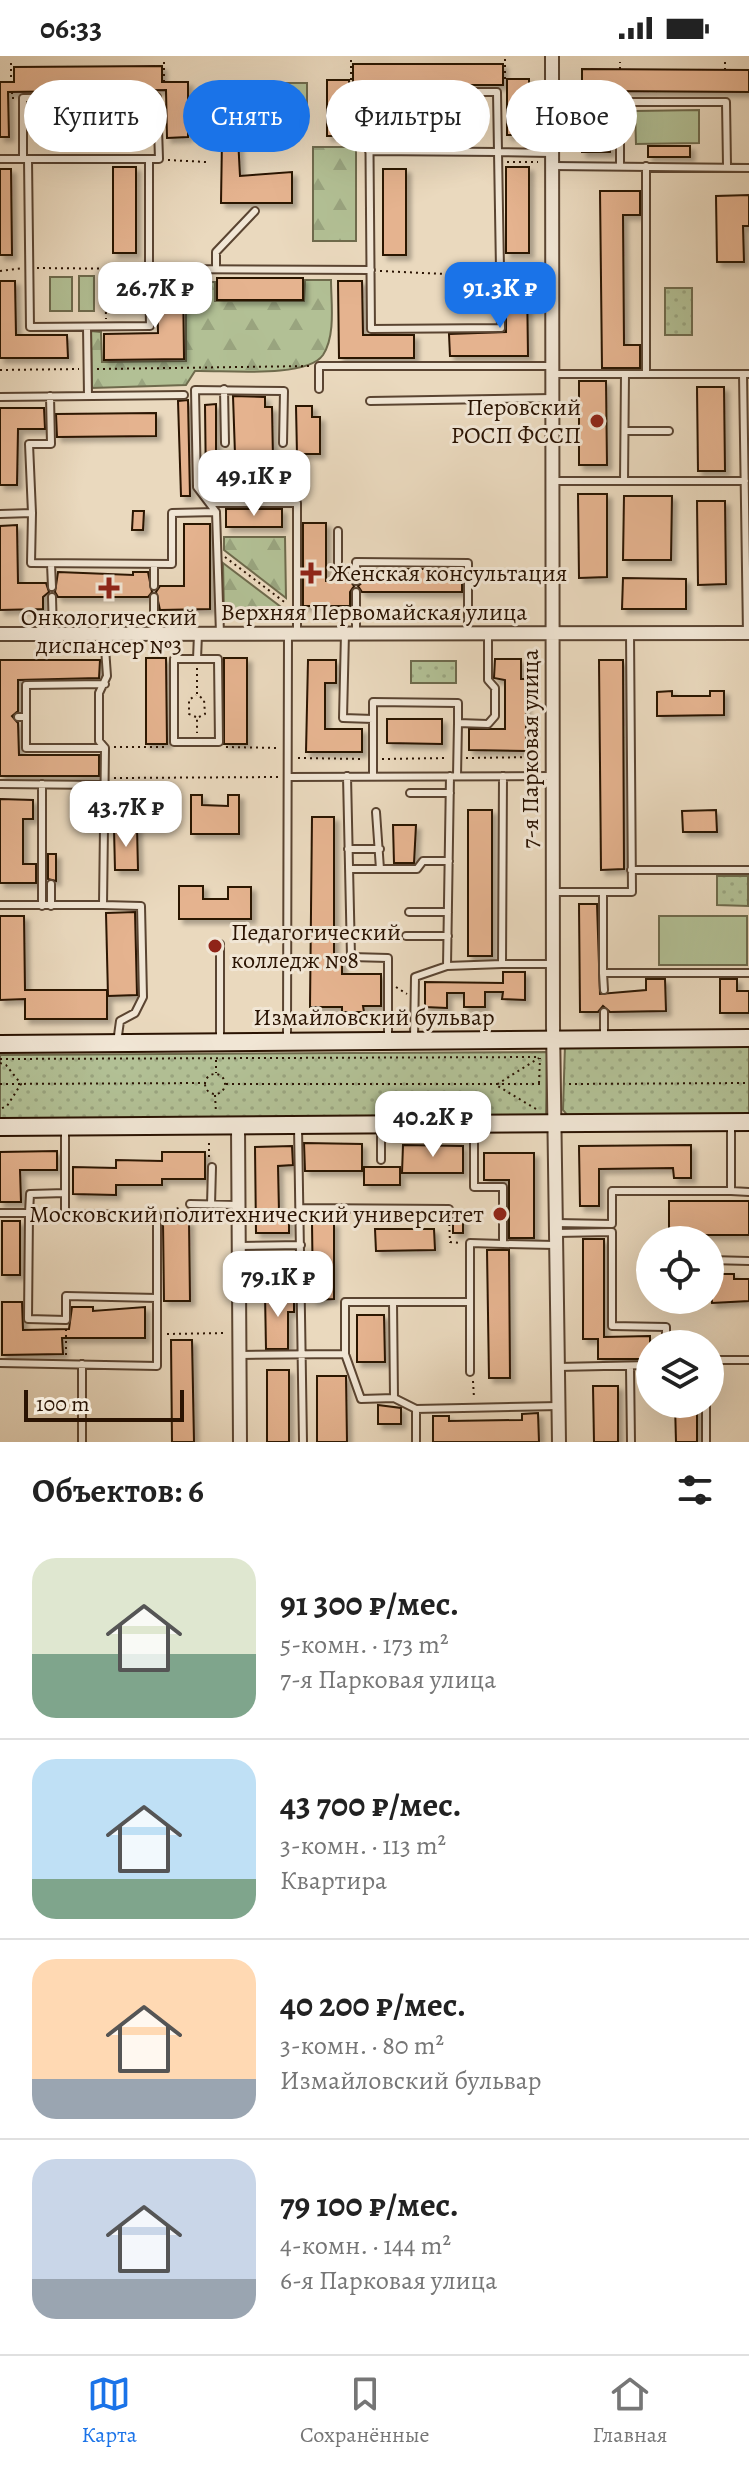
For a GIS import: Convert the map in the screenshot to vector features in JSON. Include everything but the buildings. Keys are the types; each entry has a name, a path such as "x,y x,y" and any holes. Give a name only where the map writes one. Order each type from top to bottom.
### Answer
{"street":[{"name":"7-я Парковая улица","path":"552,56 553,1040 559,1442"},
{"name":"Верхняя Первомайская улица","path":"0,634 748,633"},
{"name":"Измайловский бульвар","path":"0,1044 749,1038"},
{"path":"0,1127 749,1122"},
{"path":"238,1126 240,1442"}],"lane":[{"path":"369,152 371,329 501,328 497,92 490,92"},
{"path":"24,98 24,118"},
{"path":"620,166 620,102 726,102 727,165"},
{"path":"26,152 30,327 150,326 149,159"},
{"path":"0,159 159,159 159,152"},
{"path":"490,152 620,166 727,165 749,168"},
{"path":"646,166 646,374"},
{"path":"216,269 216,252 255,211"},
{"path":"149,269 371,270"},
{"path":"87,327 88,396"},
{"path":"319,389 319,366 746,374 748,633"},
{"path":"624,481 625,374"},
{"path":"224,389 225,443"},
{"path":"220,634 216,512 197,487 195,390 284,391 283,443"},
{"path":"0,397 184,395"},
{"path":"50,396 51,444 29,444 31,563 172,564 172,513 216,512"},
{"path":"370,401 552,398"},
{"path":"625,431 669,431"},
{"path":"552,481 747,481"},
{"path":"210,503 297,503 297,611 292,634 286,777 287,1041"},
{"path":"0,514 32,513"},
{"path":"338,531 338,569 356,570"},
{"path":"356,581 356,562 468,563 468,633"},
{"path":"51,564 52,587"},
{"path":"154,564 154,586"},
{"path":"356,592 343,718 373,719"},
{"path":"52,597 53,635"},
{"path":"154,597 154,634"},
{"path":"458,723 488,724 495,716 495,688 488,680 488,633"},
{"path":"554,892 632,892 630,633"},
{"path":"103,905 105,748 99,741 99,693 105,684 104,634"},
{"path":"197,659 198,634"},
{"path":"174,659 218,659 219,745 197,742 174,742 174,659"},
{"path":"105,684 26,685 22,717 26,748 105,748"},
{"path":"373,776 373,702 458,703 458,758 450,793 447,966"},
{"path":"347,776 351,957 388,958 388,1041"},
{"path":"502,964 503,776"},
{"path":"286,777 553,776"},
{"path":"0,784 104,782"},
{"path":"42,784 42,906"},
{"path":"410,793 450,793"},
{"path":"376,812 380,869"},
{"path":"348,849 380,849"},
{"path":"349,869 417,869 423,861 449,861"},
{"path":"631,870 749,870"},
{"path":"51,884 51,906"},
{"path":"603,892 604,990"},
{"path":"0,905 141,906 143,997 135,1013 120,1021 117,1043"},
{"path":"409,912 448,912"},
{"path":"406,936 448,936"},
{"path":"220,944 220,1042"},
{"path":"414,1041 415,977 447,966 553,964"},
{"path":"603,973 749,973"},
{"path":"604,1012 604,1039"},
{"path":"731,1122 731,1191"},
{"path":"381,1124 381,1160"},
{"path":"474,1124 474,1187 503,1187 503,1244"},
{"path":"298,1125 303,1442"},
{"path":"0,1363 157,1366 157,1215 65,1214 65,1127"},
{"path":"211,1205 212,1167"},
{"path":"470,1372 470,1243 503,1244 612,1224 612,1191 749,1192"},
{"path":"65,1193 30,1194 28,1319 66,1320 66,1296 157,1298"},
{"path":"190,1204 238,1205"},
{"path":"300,1208 449,1209"},
{"path":"0,1213 29,1213"},
{"path":"556,1234 612,1232 612,1326 666,1327 666,1330"},
{"path":"238,1246 301,1245"},
{"path":"724,1260 749,1261"},
{"path":"470,1302 345,1302 345,1354 361,1399 394,1398 416,1409 559,1406"},
{"path":"393,1302 394,1398"},
{"path":"239,1355 345,1354"},
{"path":"724,1360 749,1360"},
{"path":"82,1364 82,1442"},
{"path":"558,1367 636,1366"},
{"path":"630,1367 631,1442"},
{"path":"416,1409 416,1442"},
{"path":"706,1418 706,1442"}],"path":[{"path":"505,59 505,79"},
{"path":"351,60 351,80"},
{"path":"164,62 164,80"},
{"path":"620,62 620,69"},
{"path":"725,62 725,70"},
{"path":"11,63 11,82"},
{"path":"103,152 103,159"},
{"path":"159,159 206,162"},
{"path":"498,162 538,162"},
{"path":"0,271 29,267 149,269"},
{"path":"105,269 106,327"},
{"path":"371,270 539,276"},
{"path":"0,370 319,366"},
{"path":"218,552 297,611"},
{"path":"197,659 197,694 204,700 205,714 197,718"},
{"path":"197,694 189,700 189,714 197,718"},
{"path":"197,718 197,742"},
{"path":"120,747 135,747"},
{"path":"288,758 537,757"},
{"path":"104,782 286,777"},
{"path":"388,981 415,1000"},
{"path":"216,1059 216,1073 226,1084 496,1085 540,1084 540,1057"},
{"path":"0,1061 540,1057"},
{"path":"496,1085 540,1057"},
{"path":"0,1061 21,1084"},
{"path":"0,1084 205,1083 216,1073"},
{"path":"205,1083 215,1094 216,1114"},
{"path":"569,1084 749,1083"},
{"path":"0,1109 7,1106 21,1084"},
{"path":"215,1094 220,1093 226,1084"},
{"path":"496,1085 541,1112"},
{"path":"209,1142 212,1167"},
{"path":"157,1215 190,1204"},
{"path":"449,1209 450,1242 470,1243"},
{"path":"66,1320 66,1364"},
{"path":"157,1334 225,1333"},
{"path":"470,1372 474,1385 474,1407"}],"green space":[{"path":"699,110 699,143 637,144 637,111"},
{"path":"313,147 326,147 326,152 356,152 356,241 313,241"},
{"path":"79,276 94,276 94,311 79,311"},
{"path":"50,277 72,277 72,311 50,311"},
{"path":"305,280 331,280 330,338 323,355 314,363 283,370 195,371 186,385 92,388 91,331 101,332 102,362 186,361 186,282 215,282 215,301 304,301"},
{"path":"665,288 692,288 692,335 665,335"},
{"path":"224,537 285,537 286,598 224,550"},
{"path":"223,563 285,610 285,613 224,613"},
{"path":"411,661 456,661 456,683 411,683"},
{"path":"717,876 748,876 748,906 717,905"},
{"path":"659,916 747,916 747,965 659,965"},
{"path":"749,1042 749,1115 568,1116 563,1110 565,1045"},
{"path":"547,1052 546,1117 0,1123 0,1055"}],"place":[{"name":"Перовский РОСП ФССП","path":"597,421"},
{"name":"Женская консультация","path":"311,573"},
{"name":"Онкологический диспансер №3","path":"109,588"},
{"name":"Педагогический колледж №8","path":"215,946"},
{"name":"Московский политехнический университет","path":"500,1214"}]}
